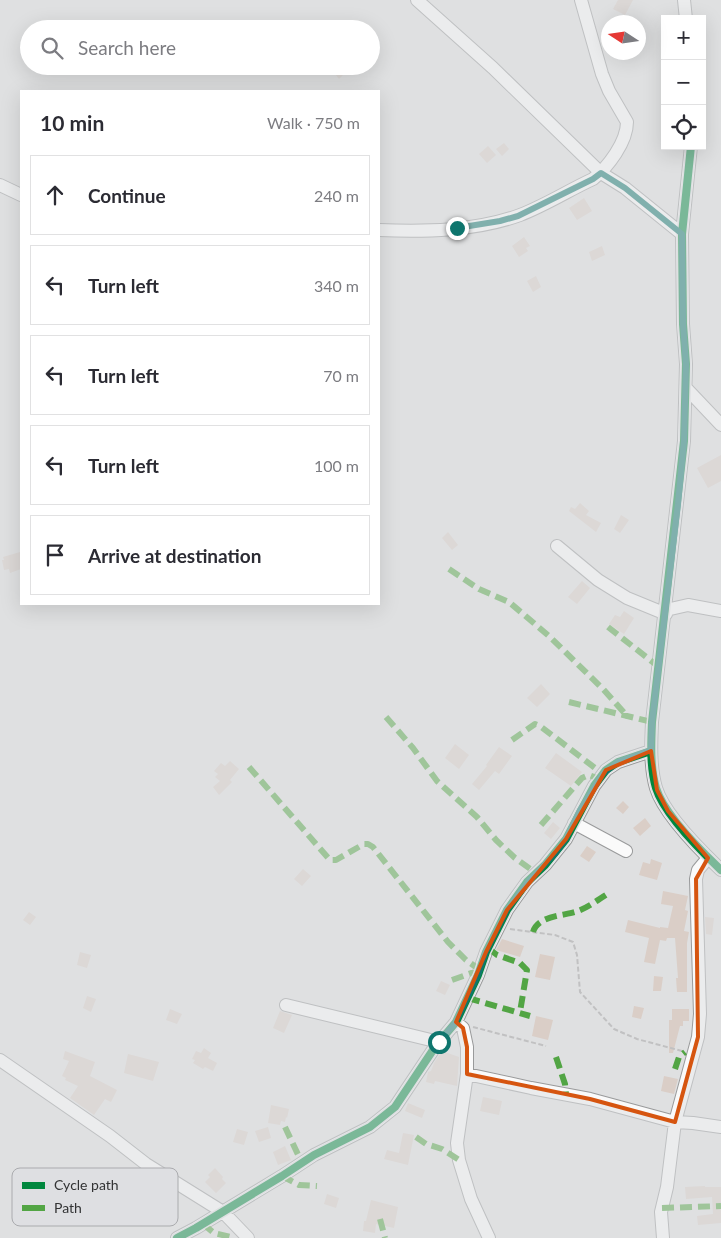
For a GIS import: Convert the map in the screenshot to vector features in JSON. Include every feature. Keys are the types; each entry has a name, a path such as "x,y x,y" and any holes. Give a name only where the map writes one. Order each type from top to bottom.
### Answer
{"street":[{"path":"417,0 493,68 601,173 625,188 682,234"},
{"path":"380,230 435,230 477,226 500,221 532,210 593,179 601,173 624,138 627,122 608,91 581,0"},
{"path":"684,0 686,15"},
{"path":"691,150 682,234 683,324 686,364 684,450 652,722 651,750 657,790 668,811 708,858 721,870"},
{"path":"0,185 20,195"},
{"path":"686,388 721,425"},
{"path":"557,546 598,580 627,598 666,612 688,605 721,610"},
{"path":"177,1238 196,1233 222,1212 314,1155 360,1132 395,1107 439,1042 456,1022 478,975 486,952 515,898 555,854 584,802 606,770 618,762 651,750"},
{"path":"574,823 626,851"},
{"path":"663,1238 661,1212 668,1187 675,1122 696,1046 700,1014 696,879 698,870 708,858"},
{"path":"286,1005 439,1042"},
{"path":"456,1022 463,1028 467,1047 467,1074 457,1143 459,1160 471,1199 489,1238"},
{"path":"0,1060 110,1136 152,1168"},
{"path":"467,1074 590,1098 675,1122 693,1122 721,1127"},
{"path":"178,1184 222,1212 248,1238"}],"path":[{"path":"498,927 555,935 573,942 577,955 580,992 614,1029 638,1039 685,1052 696,1046"},
{"path":"456,1022 546,1046"}],"highlighted area":[{"path":"651,751 657,790 668,811 708,858 696,879 698,1037 675,1122 590,1099 467,1074 467,1047 463,1028 456,1022 486,952 507,910 566,839 606,770"}],"building":[{"path":"618,0 633,0 625,15 613,9"},
{"path":"504,143 509,149 502,156 496,149"},
{"path":"488,146 496,155 487,163 479,154"},
{"path":"584,198 592,211 577,220 569,208"},
{"path":"524,237 530,246 526,248 528,251 519,257 512,246"},
{"path":"602,246 605,255 592,261 589,252"},
{"path":"536,276 541,287 533,292 527,281"},
{"path":"721,455 721,481 708,488 697,468"},
{"path":"580,503 589,511 586,515 601,523 596,532 569,511 571,507 575,509"},
{"path":"621,515 629,520 620,533 614,529"},
{"path":"448,532 458,545 452,550 442,538"},
{"path":"20,552 20,569 10,573 9,569 4,570 3,557"},
{"path":"582,581 590,588 577,604 568,597"},
{"path":"624,611 634,618 624,634 609,624 615,615 620,617"},
{"path":"541,684 550,694 537,707 527,698"},
{"path":"455,744 469,755 459,769 445,758"},
{"path":"499,747 512,756 499,774 495,771 479,790 472,784 487,766"},
{"path":"556,753 582,772 571,786 545,768"},
{"path":"230,761 239,769 230,780 232,782 219,795 213,787 220,781 215,777 218,774 214,771 221,763 225,766"},
{"path":"623,801 629,807 623,814 616,808"},
{"path":"645,818 651,826 640,836 633,828"},
{"path":"553,822 560,828 551,839 544,833"},
{"path":"587,846 596,852 589,862 580,856"},
{"path":"651,859 662,863 657,880 639,875 643,862 650,864"},
{"path":"303,869 311,876 302,886 294,879"},
{"path":"663,891 688,896 685,910 688,911 684,931 689,932 687,943 687,992 677,992 676,978 678,978 675,938 667,938 666,941 660,940 655,964 644,962 649,938 625,932 628,920 660,928 668,928 673,906 661,904"},
{"path":"29,912 36,917 30,925 23,920"},
{"path":"705,917 714,918 712,935 706,934"},
{"path":"502,939 524,946 520,957 496,950"},
{"path":"80,952 91,955 87,968 77,965"},
{"path":"540,954 555,957 550,980 535,977"},
{"path":"654,976 663,977 661,991 653,991"},
{"path":"441,981 450,985 445,995 436,991"},
{"path":"87,996 96,999 91,1012 83,1008"},
{"path":"634,1006 644,1008 641,1019 632,1017"},
{"path":"170,1009 182,1014 177,1024 166,1020"},
{"path":"672,1009 689,1009 689,1021 683,1021 673,1053 669,1053 669,1020 672,1020"},
{"path":"280,1011 292,1015 284,1033 273,1028"},
{"path":"536,1016 553,1020 548,1040 532,1036"},
{"path":"204,1048 211,1053 208,1058 217,1063 213,1071 205,1067 203,1069 193,1063 195,1060 192,1059 196,1051 201,1053"},
{"path":"65,1051 95,1062 90,1076 117,1090 111,1102 105,1099 94,1115 70,1098 78,1086 65,1080 66,1078 62,1076 69,1061 63,1059"},
{"path":"442,1051 459,1057 457,1086 435,1081 434,1084 426,1082 428,1072 431,1071"},
{"path":"128,1054 159,1062 153,1081 124,1073"},
{"path":"664,1076 678,1079 674,1094 661,1091"},
{"path":"483,1097 502,1101 499,1115 480,1111"},
{"path":"408,1103 425,1110 422,1118 405,1111"},
{"path":"271,1105 289,1109 285,1122 281,1121 280,1125 268,1123"},
{"path":"268,1127 271,1138 259,1142 255,1131"},
{"path":"237,1129 248,1132 244,1145 233,1142"},
{"path":"403,1133 414,1135 408,1165 384,1159 387,1150 399,1153"},
{"path":"285,1146 291,1160 278,1165 273,1152"},
{"path":"215,1168 226,1183 216,1193 205,1182 210,1177 208,1175"},
{"path":"685,1187 721,1187 721,1223 698,1225 697,1216 713,1214 712,1197 686,1199"},
{"path":"327,1194 339,1198 336,1208 324,1204"},
{"path":"371,1200 398,1207 394,1228 376,1224 375,1233 363,1231 364,1221 366,1221"}],"marked path":[{"path":"449,569 479,589 509,602 549,636 603,689 628,717"},
{"path":"608,627 659,667"},
{"path":"569,702 652,722"},
{"path":"386,717 413,748 437,781 477,817 496,840 515,858 536,873"},
{"path":"512,740 535,724 603,774"},
{"path":"249,767 330,860 336,860 364,844 373,847 448,942 466,960 480,970"},
{"path":"541,825 582,778 589,775 599,779"},
{"path":"533,932 540,922 552,917 573,913 609,893"},
{"path":"488,948 497,955 520,963 527,970 520,1012"},
{"path":"452,980 480,970"},
{"path":"468,998 530,1016"},
{"path":"675,1069 679,1057 685,1052"},
{"path":"556,1057 565,1084 566,1094"},
{"path":"285,1127 302,1163"},
{"path":"416,1137 426,1144 442,1149 459,1160"},
{"path":"282,1176 299,1185 317,1186"},
{"path":"662,1208 721,1206"},
{"path":"380,1219 385,1238"},
{"path":"203,1224 214,1233 235,1238"}],"cycle path":[{"path":"691,150 682,234 683,324 686,364 684,441 652,722 651,755 656,788 660,798 684,832 721,870"},
{"path":"177,1238 314,1155 370,1127 395,1107 435,1047 456,1022 478,975 486,952 507,910 527,882 545,865 566,839 594,786 606,770 618,762 651,751"}],"route":[{"path":"439,1042 456,1022 478,975 486,952 507,910 528,882 555,854 566,839 594,786 606,770 618,762 651,750 658,667 678,504 684,441 686,388 682,234 625,188 601,173 593,179 518,216 477,226 457,228"}]}
